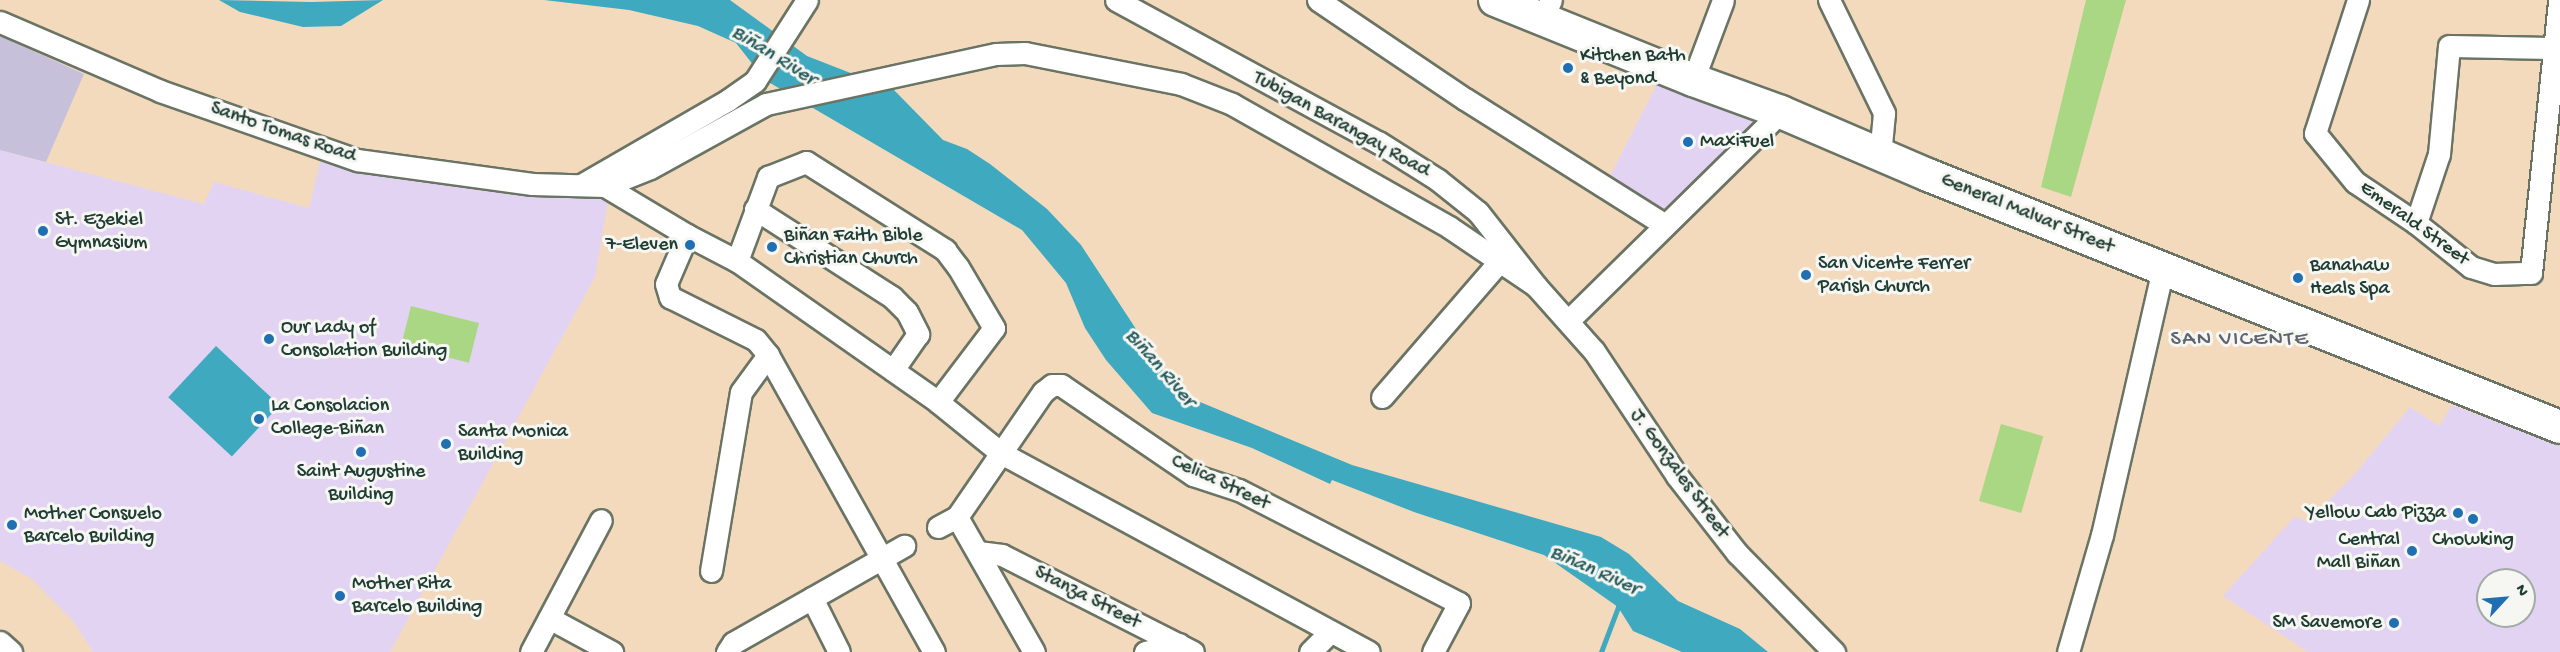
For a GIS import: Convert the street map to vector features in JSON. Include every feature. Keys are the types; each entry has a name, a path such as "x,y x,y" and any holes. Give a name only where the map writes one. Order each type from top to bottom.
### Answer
{"highway":[{"name":"General Malvar Street","path":"1495,0 1546,10 1693,81 1781,112 1880,156 2560,427"}],"street":[{"name":"Tubigan Barangay Road","path":"1116,0 1148,7 1378,142 1438,180 1478,212 1536,286"},
{"path":"1318,0 1465,99 1665,225"},
{"path":"1693,81 1723,0"},
{"name":"Emerald Street","path":"2358,0 2315,133 2355,182 2416,223 2471,267 2494,274 2531,273 2552,48"},
{"path":"2416,223 2439,154 2449,46 2552,48 2559,0"},
{"path":"1834,4 1884,113 1880,156"},
{"path":"581,185 728,100 755,81 803,8"},
{"name":"Santo Tomas Road","path":"0,22 160,91 357,160 532,184 605,186"},
{"path":"605,186 650,168 766,104 996,54 1025,53 1181,84 1232,104 1449,227 1536,286"},
{"path":"1568,321 1781,112"},
{"path":"737,261 768,177 806,162 945,250 958,267 994,328 938,402"},
{"path":"605,186 687,235 737,261 938,402 1001,453 1369,652"},
{"path":"755,210 892,297 907,312 918,334 893,370"},
{"path":"687,235 666,284 670,297 756,340 768,355 934,652"},
{"path":"1382,397 1500,261"},
{"path":"2068,652 2102,535 2163,268"},
{"name":"J. Gonzales Street","path":"1536,286 1594,351 1677,476 1730,544 1834,652"},
{"path":"711,571 741,392 768,355"},
{"name":"Celica Street","path":"957,517 1043,392 1052,386 1061,385 1193,476 1239,490 1459,603 1433,652"},
{"path":"938,527 957,517 1034,652"},
{"path":"531,652 601,520"},
{"path":"727,652 733,643 904,546"},
{"name":"Stanza Street","path":"978,552 1002,555 1186,648"},
{"path":"812,598 839,652"},
{"path":"549,618 612,652"},
{"path":"1310,652 1330,632"},
{"path":"0,642 11,652"},
{"path":"1145,652 1186,648"}],"shaded area":[{"path":"0,36 84,74 46,162 0,150"},
{"path":"1659,80 1759,120 1663,215 1609,178"},
{"name":"La Consolacion College-Biñan","path":"0,150 204,204 214,182 309,208 321,158 588,193 608,200 595,277 390,652 93,652 73,621 32,579 0,561"},
{"name":"Central Mall Biñan","path":"2452,405 2560,446 2560,652 2308,652 2223,596 2295,516 2307,522 2354,475 2410,407 2439,426"}],"green space":[{"path":"2086,0 2126,0 2071,197 2041,187"},
{"path":"411,306 479,323 469,363 401,346"},
{"path":"2001,424 2043,436 2021,513 1979,501"}],"water":[{"path":"219,0 311,2 383,0 341,26 303,27 240,12"},
{"name":"Biñan River","path":"544,0 730,0 807,56 894,90 943,140 967,149 990,164 1047,209 1081,245 1172,384 1183,395 1352,465 1601,537 1629,554 1678,601 1740,629 1768,652 1682,652 1633,631 1618,607 1544,555 1414,512 1332,480 1330,484 1252,448 1152,413 1106,360 1085,328 1066,283 1022,230 765,80 736,43 698,26 629,10"},
{"path":"216,346 280,405 232,457 168,397"}],"waterway":[{"name":"Biñan River","path":"1601,652 1618,607 1618,600"}],"place":[{"name":"Kitchen Bath & Beyond","path":"1568,68"},
{"name":"MaxiFuel","path":"1688,142"},
{"name":"St. Ezekiel Gymnasium","path":"43,231"},
{"name":"7-Eleven","path":"690,245"},
{"name":"Biñan Faith Bible Christian Church","path":"772,247"},
{"name":"San Vicente Ferrer Parish Church","path":"1806,275"},
{"name":"Banahaw Heals Spa","path":"2298,278"},
{"name":"Our Lady of Consolation Building","path":"269,339"},
{"name":"La Consolacion College-Biñan","path":"259,419"},
{"name":"Santa Monica Building","path":"446,444"},
{"name":"Saint Augustine Building","path":"361,452"},
{"name":"Yellow Cab Pizza","path":"2458,513"},
{"name":"Chowking","path":"2473,519"},
{"name":"Mother Consuelo Barcelo Building","path":"12,525"},
{"name":"Central Mall Biñan","path":"2412,551"},
{"name":"Mother Rita Barcelo Building","path":"340,596"},
{"name":"SM Savemore","path":"2394,623"}],"district":[{"name":"SAN VICENTE","path":"2240,341"}]}
